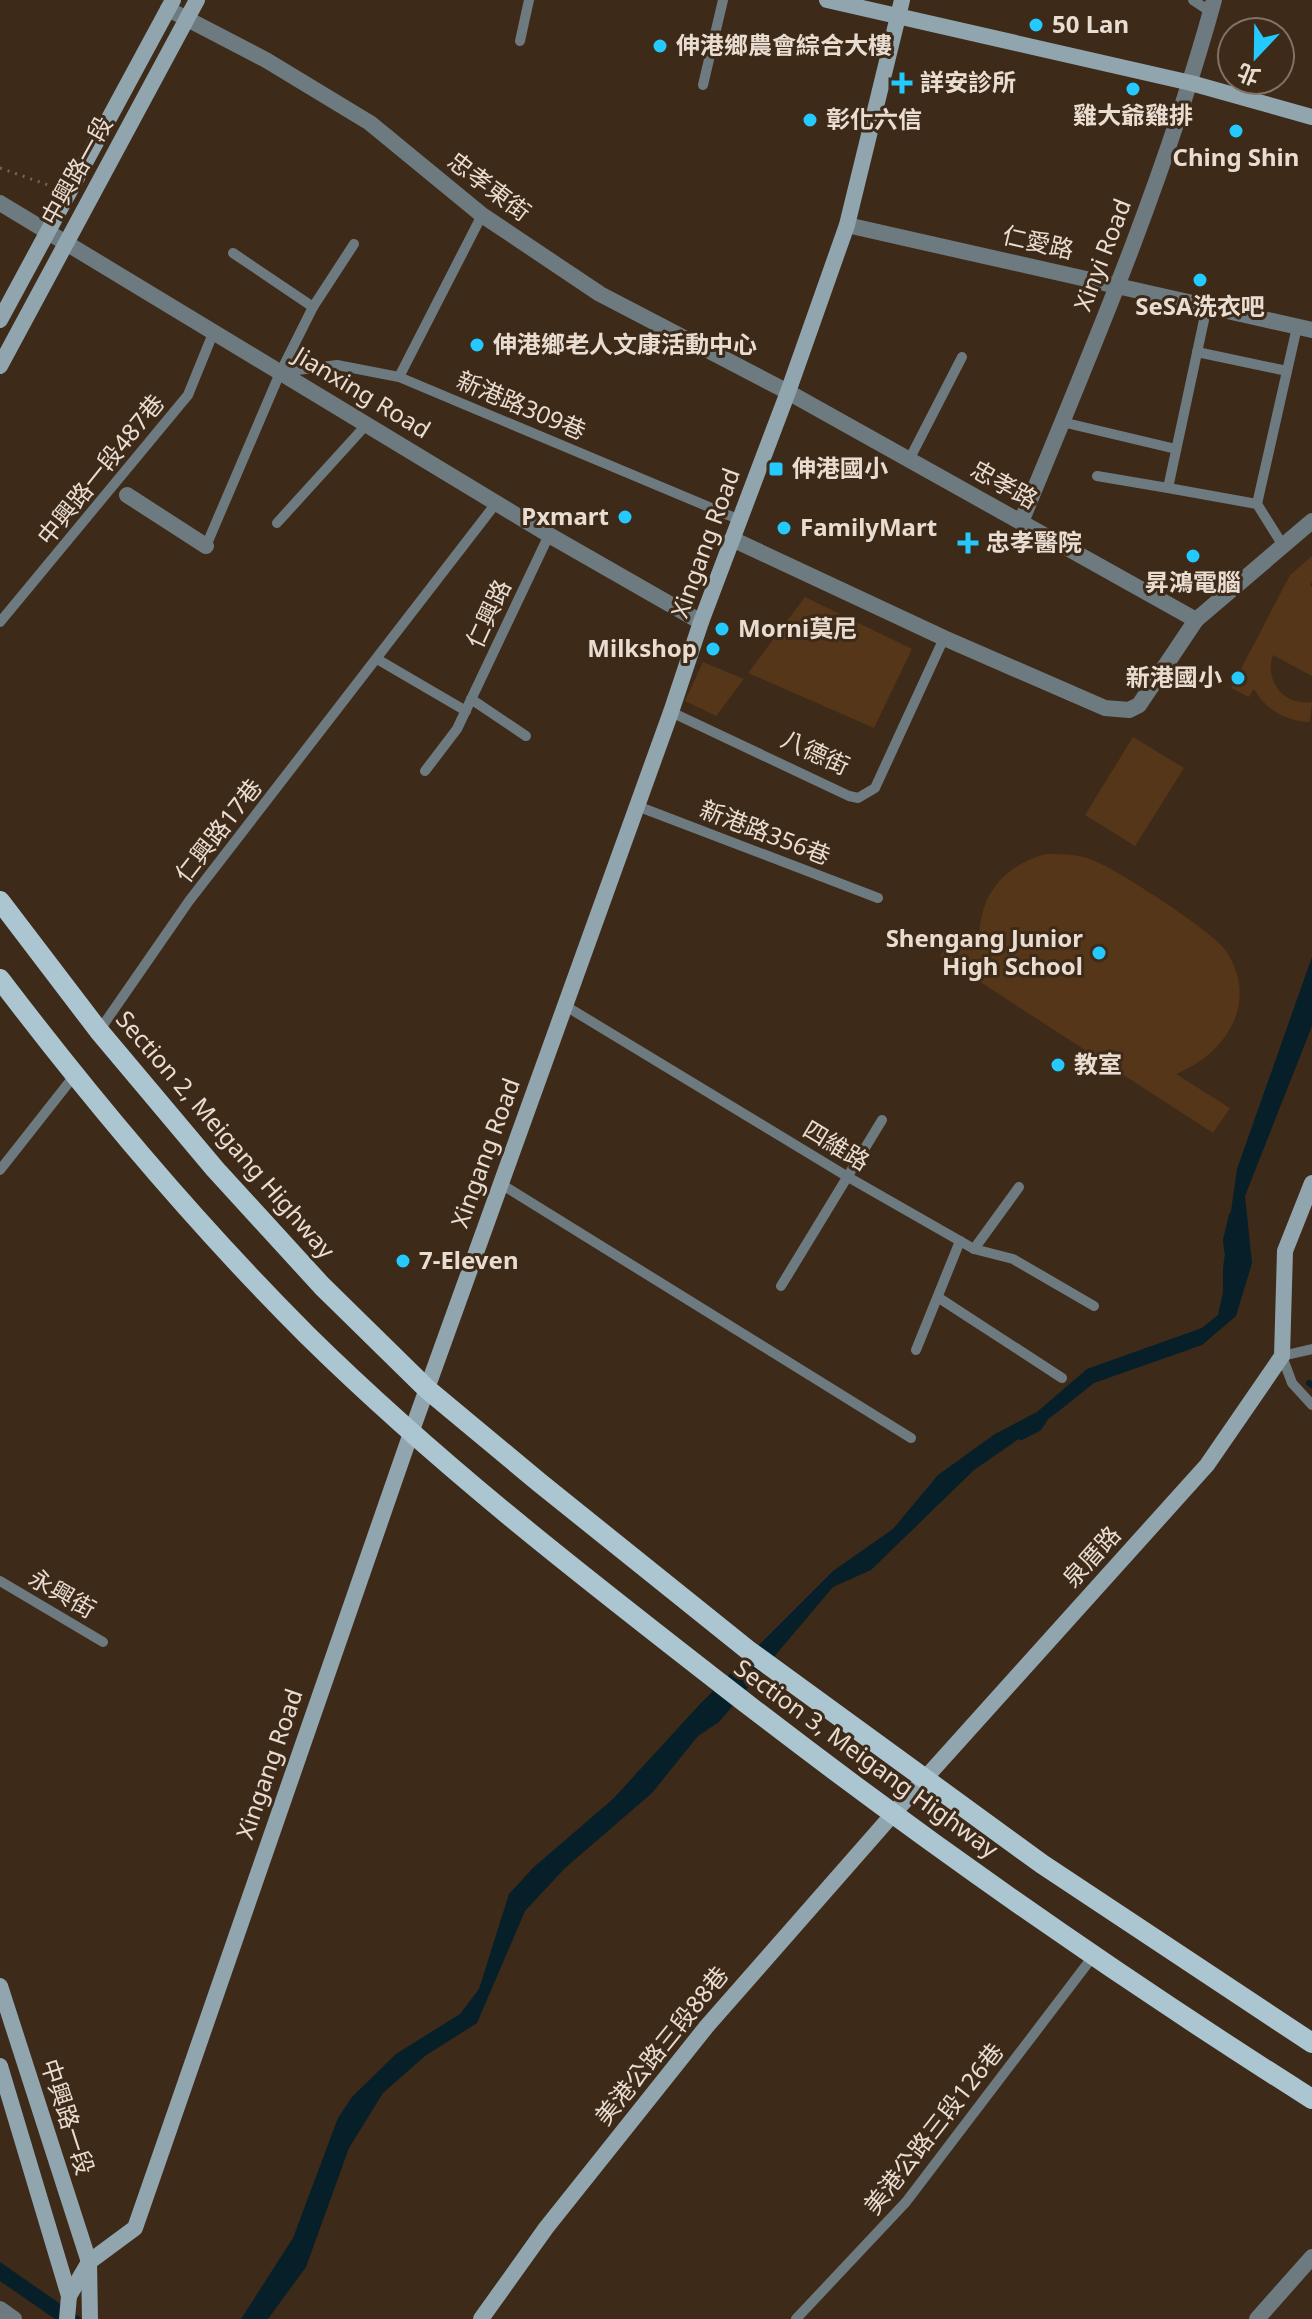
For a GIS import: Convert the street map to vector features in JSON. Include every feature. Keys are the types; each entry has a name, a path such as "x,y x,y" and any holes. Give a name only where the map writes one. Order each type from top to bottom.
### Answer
{"main road":[{"name":"Section 2, Meigang Highway","path":"0,901 99,1031 215,1169 322,1286 427,1389"},
{"path":"0,979 74,1076 194,1218 307,1334 411,1433"},
{"name":"Section 3, Meigang Highway","path":"427,1389 748,1650 1042,1864 1312,2043"},
{"name":"Section 3, Meigang Highway","path":"411,1433 627,1613 893,1814 1094,1955 1312,2099"}],"street":[{"name":"中興路一段","path":"0,366 197,0"},
{"path":"827,0 900,8 1312,117"},
{"name":"中興路一段","path":"0,320 171,4"},
{"name":"忠孝東街","path":"171,4 188,18 266,60 370,123 482,215 600,294 788,392"},
{"name":"Xinyi Road","path":"1021,522 1118,286 1191,83 1212,6"},
{"name":"Xingang Road","path":"68,2307 89,2262 135,2228 411,1433 701,622 847,225 900,8"},
{"name":"Jianxing Road","path":"0,203 549,535 701,622"},
{"name":"仁愛路","path":"847,225 1305,328"},
{"name":"忠孝路","path":"788,392 1196,620"},
{"path":"127,495 206,546"},
{"path":"732,539 944,638 1105,708 1129,710 1139,705 1196,620 1312,521"},
{"path":"1282,1356 1285,1251 1312,1183"},
{"name":"泉厝路","path":"893,1814 1207,1465 1282,1356"},
{"name":"美港公路三段88巷","path":"481,2319 546,2228 707,2026 893,1814"},
{"name":"中興路一段","path":"0,1986 89,2262 90,2319"},
{"name":"中興路一段","path":"0,2066 68,2307"},
{"path":"1257,2319 1312,2257"}],"lane":[{"path":"520,41 529,0"},
{"path":"703,85 723,0"},
{"path":"1193,0 1212,6"},
{"path":"399,377 482,215"},
{"path":"206,546 280,373 313,307 354,244"},
{"path":"233,253 313,307"},
{"path":"1168,488 1207,306"},
{"path":"1282,544 1257,504 1287,371 1305,328"},
{"name":"中興路一段487巷","path":"0,622 188,395 214,331"},
{"path":"1197,352 1287,371"},
{"path":"909,460 962,357"},
{"name":"新港路309巷","path":"280,373 337,365 399,377 740,520"},
{"path":"1062,422 1176,449"},
{"path":"277,523 367,424"},
{"path":"1097,476 1257,504"},
{"name":"仁興路17巷","path":"99,1031 189,901 497,502"},
{"name":"仁興路","path":"425,771 457,729 549,535"},
{"name":"八德街","path":"671,712 858,798 875,788 944,638"},
{"path":"377,659 466,711"},
{"path":"471,699 526,736"},
{"name":"新港路356巷","path":"637,806 878,898"},
{"name":"四維路","path":"564,1005 848,1177 974,1249 1013,1259 1094,1306"},
{"path":"0,1170 74,1076"},
{"path":"781,1286 882,1120"},
{"path":"501,1184 911,1438"},
{"path":"974,1249 1019,1187"},
{"path":"916,1350 960,1241"},
{"path":"939,1298 1062,1378"},
{"path":"1312,1349 1282,1356 1292,1383 1312,1405"},
{"name":"永興街","path":"0,1581 103,1642"},
{"name":"美港公路三段126巷","path":"796,2319 906,2202 1094,1955"}],"path":[{"path":"0,168 70,192"}],"shaded area":[{"path":"1312,556 1312,676 1273,655 1271,665 1274,682 1285,696 1312,702 1310,722 1278,713 1264,703 1254,689 1249,697 1231,688 1290,575"},
{"path":"805,597 912,649 874,728 748,673"},
{"path":"703,662 744,679 716,716 685,701"},
{"path":"1133,737 1184,768 1135,846 1085,815"},
{"path":"1046,854 1078,856 1100,863 1183,915 1226,951 1236,970 1240,989 1232,1024 1210,1054 1176,1074 1230,1108 1213,1133 940,956 956,930 980,945 982,913 995,887 1016,867"}],"water":[{"path":"1312,957 1312,1026 1245,1196 1252,1263 1236,1316 1202,1345 1094,1383 974,1470 871,1570 833,1587 719,1722 698,1736 652,1793 565,1868 525,1911 477,2023 425,2056 383,2093 349,2148 306,2267 268,2319 241,2319 293,2238 338,2118 352,2097 396,2054 460,2014 479,1989 509,1894 534,1867 613,1799 701,1703 833,1571 893,1529 938,1475 995,1434 1037,1412 1087,1369 1202,1328 1218,1315 1237,1169"},
{"path":"0,2262 82,2319 55,2319 0,2281"}],"waterway":[{"path":"1227,1251 1226,1240 1232,1215"},
{"path":"1021,1437 1039,1428 1046,1417"}],"place":[{"name":"50 Lan","path":"1036,25"},
{"name":"伸港鄉農會綜合大樓","path":"660,46"},
{"name":"詳安診所","path":"902,83"},
{"name":"雞大爺雞排","path":"1133,89"},
{"name":"彰化六信","path":"810,120"},
{"name":"Ching Shin","path":"1236,131"},
{"name":"SeSA洗衣吧","path":"1200,280"},
{"name":"伸港鄉老人文康活動中心","path":"477,345"},
{"name":"伸港國小","path":"776,469"},
{"name":"Pxmart","path":"625,517"},
{"name":"FamilyMart","path":"784,528"},
{"name":"忠孝醫院","path":"968,543"},
{"name":"昇鴻電腦","path":"1193,556"},
{"name":"Morni莫尼","path":"722,629"},
{"name":"Milkshop","path":"713,649"},
{"name":"新港國小","path":"1238,678"},
{"name":"Shengang Junior High School","path":"1099,953"},
{"name":"教室","path":"1058,1065"},
{"name":"7-Eleven","path":"403,1261"}]}
